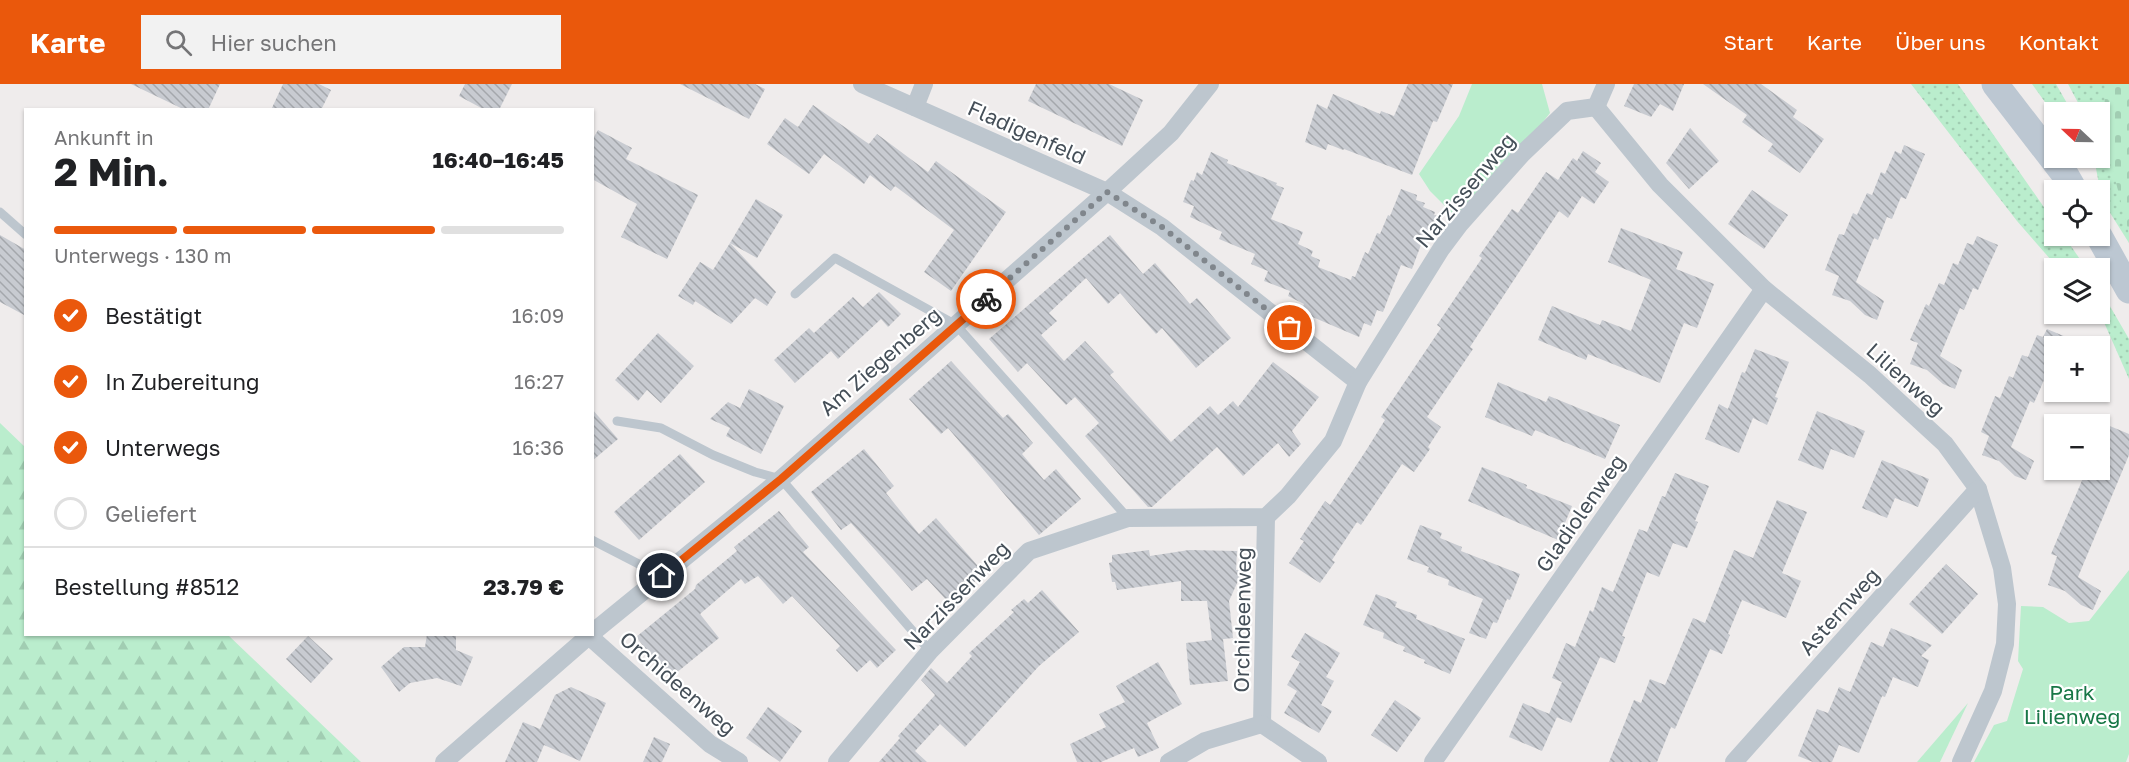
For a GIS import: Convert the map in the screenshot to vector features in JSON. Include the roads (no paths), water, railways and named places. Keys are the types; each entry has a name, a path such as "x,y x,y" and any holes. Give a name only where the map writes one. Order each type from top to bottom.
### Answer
{"main road":[{"path":"1995,84 2068,180"},
{"path":"2105,246 2129,290"}],"street":[{"name":"Fladigenfeld","path":"862,84 1107,192"},
{"path":"915,107 924,84"},
{"name":"Am Ziegenberg","path":"594,633 781,479 1107,192 1171,133 1210,84"},
{"path":"1596,107 1606,84"},
{"name":"Lilienweg","path":"1596,107 1660,184 1764,289 1870,375 1945,444 1978,489 2002,568 2007,604 2005,644 1993,691 1961,762"},
{"name":"Narzissenweg","path":"837,762 930,651 1029,551 1128,518 1266,518 1288,496 1333,441 1358,382 1441,249 1459,225 1522,154 1567,111 1596,107"},
{"path":"1107,192 1162,227 1358,382"},
{"name":"Gladiolenweg","path":"1433,762 1764,289"},
{"name":"Asternweg","path":"1734,762 1978,489"},
{"name":"Orchideenweg","path":"1262,724 1266,518"},
{"name":"Am Ziegenberg","path":"444,762 590,636"},
{"name":"Orchideenweg","path":"592,636 710,744 739,762"},
{"path":"1169,762 1205,741 1262,724 1318,762"}],"lane":[{"path":"0,212 24,233"},
{"path":"795,294 835,258 956,325 1128,518"},
{"path":"617,421 661,428 713,455 755,472 781,479 930,651"},
{"path":"594,541 662,576"}],"park label":[{"name":"Park Lilienweg","path":"2072,704"}]}
